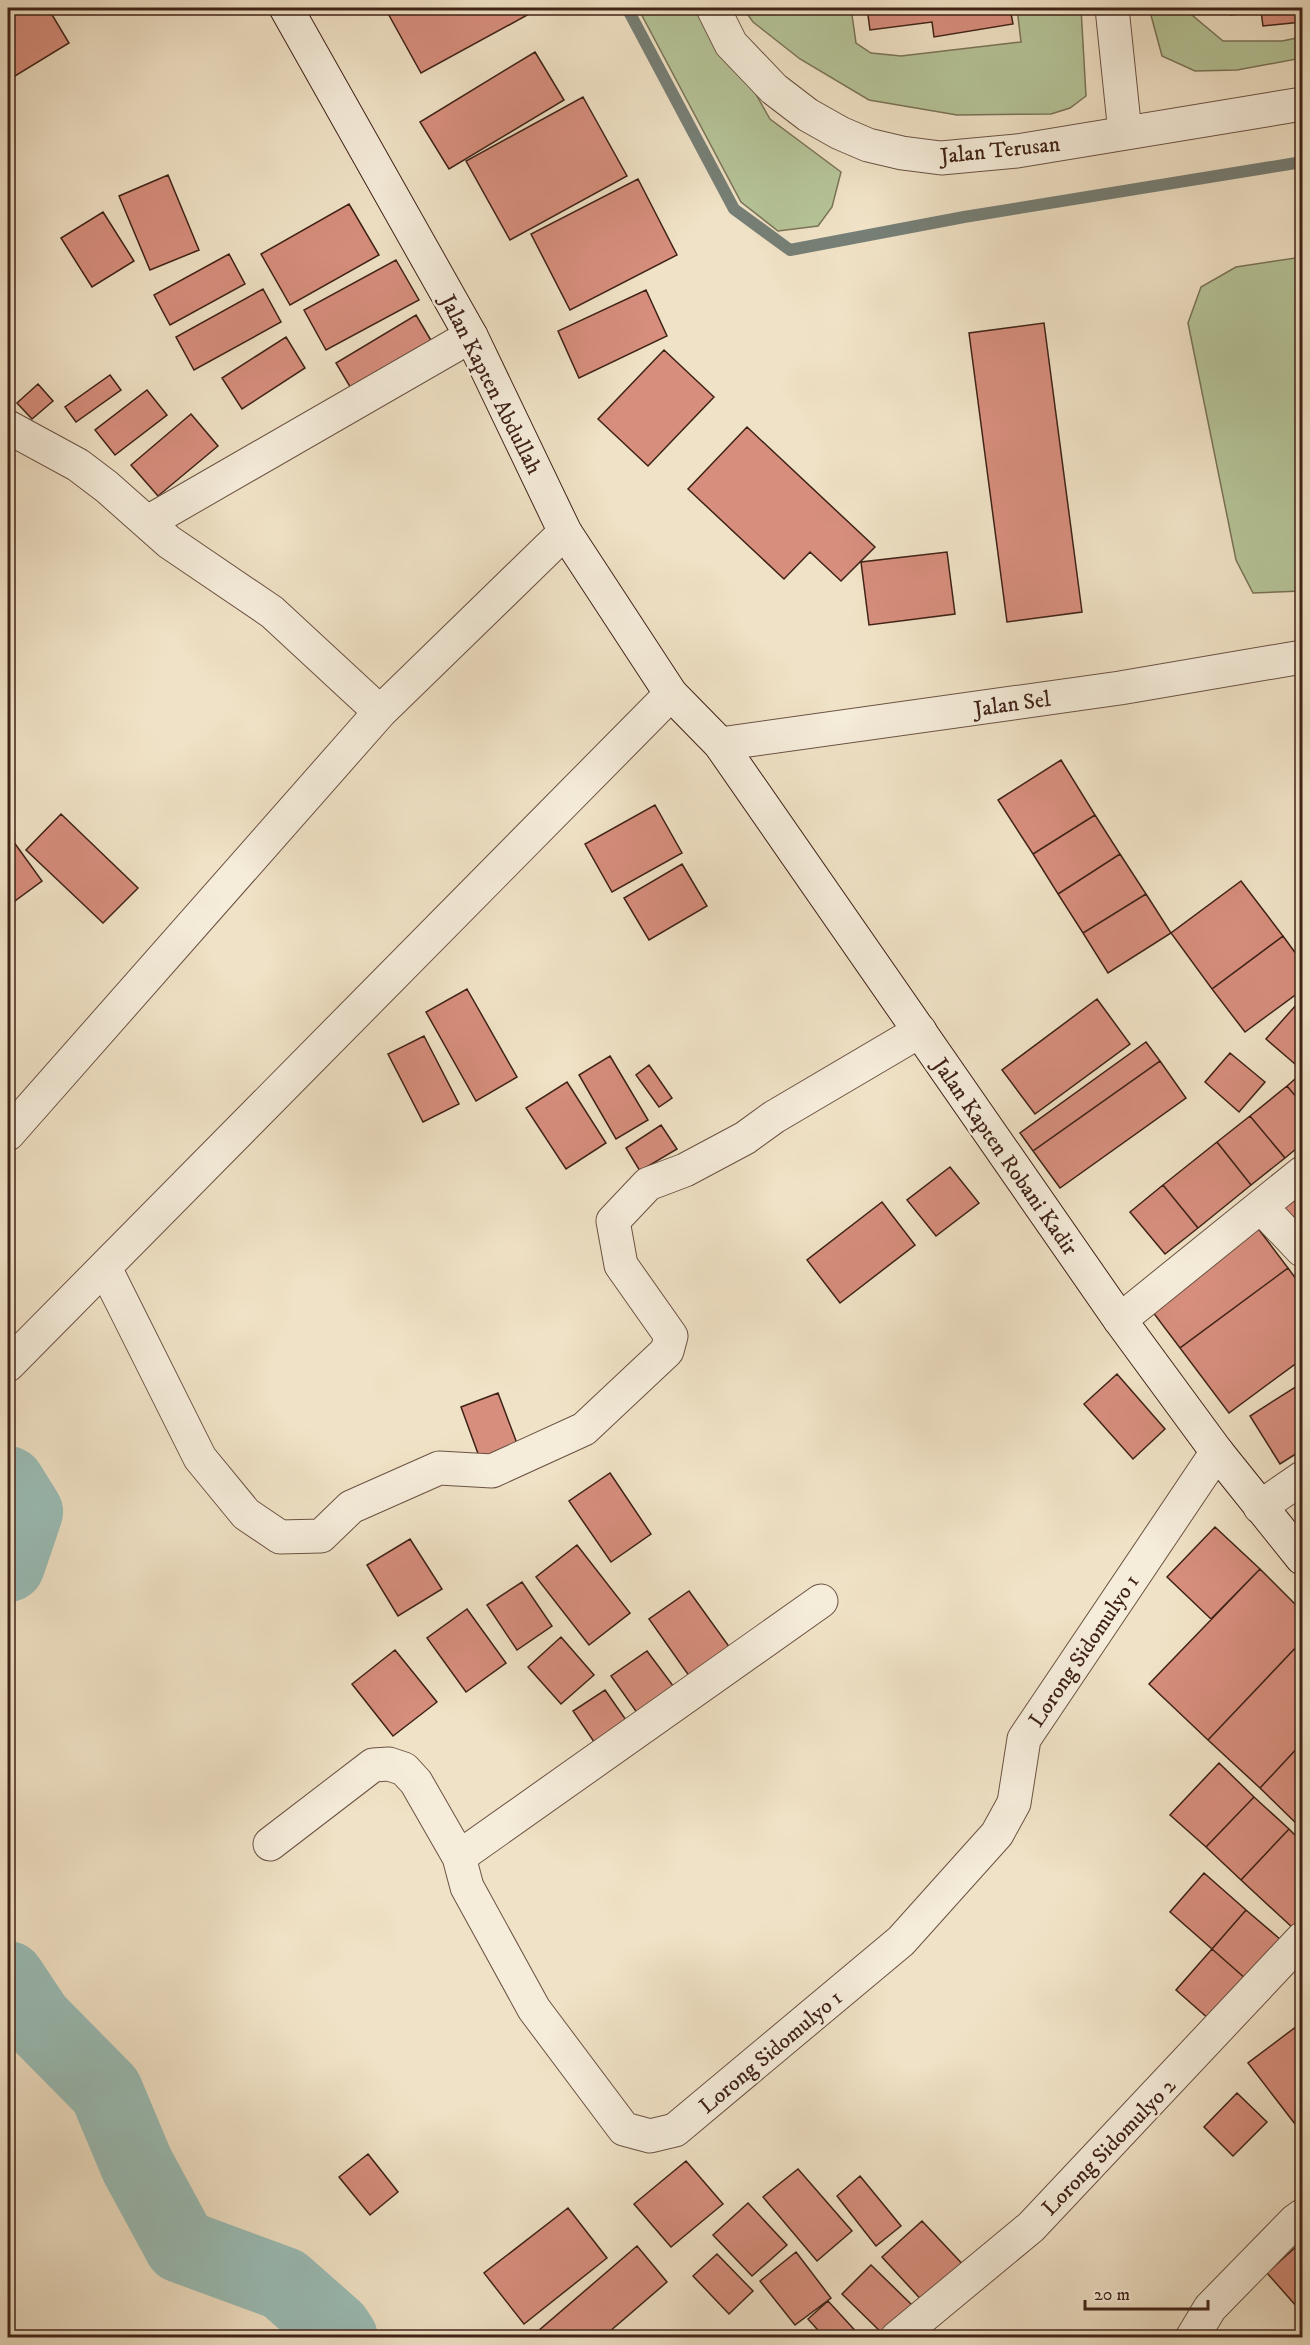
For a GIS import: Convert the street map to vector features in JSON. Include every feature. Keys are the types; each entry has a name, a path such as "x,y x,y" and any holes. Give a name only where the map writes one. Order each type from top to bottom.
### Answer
{"street":[{"name":"Jalan Kapten Abdullah","path":"286,8 471,336 565,532 671,694 720,744"},
{"name":"Jalan Terusan","path":"712,8 731,44 774,89 808,115 868,145 902,153 952,157 1017,151 1302,104"},
{"path":"1112,8 1125,133"},
{"path":"148,522 471,336"},
{"path":"8,427 78,465 148,522 169,543 272,612 380,712"},
{"path":"8,1134 380,712 565,532"},
{"name":"Jalan Sel","path":"720,744 1120,688 1302,657"},
{"path":"8,1365 671,694"},
{"name":"Jalan Kapten Robani Kadir","path":"720,744 1120,1320 1217,1452 1302,1558"},
{"path":"105,1268 200,1458 246,1514 280,1536 321,1536 351,1507 439,1468 492,1471 584,1429 667,1351 670,1344 671,1336 621,1265 614,1221 648,1184 685,1170 745,1138 774,1117 920,1031"},
{"path":"1120,1320 1262,1208 1302,1173"},
{"path":"1262,1208 1302,1250"},
{"name":"Lorong Sidomulyo 1","path":"270,1844 374,1765 389,1764 404,1769 416,1782 459,1857 468,1887 534,2009 624,2128 650,2136 675,2130 901,1941 997,1834 1014,1803 1024,1738 1217,1452"},
{"path":"1260,1508 1302,1478"},
{"path":"459,1857 820,1600"},
{"name":"Lorong Sidomulyo 2","path":"897,2337 1031,2227 1302,1939"},
{"path":"1192,2337 1210,2308 1302,2216"}],"green space":[{"path":"638,8 707,8 770,119 841,172 832,207 818,226 778,231 741,202"},
{"path":"743,8 851,8 856,43 871,53 901,56 1021,42 1017,8 1081,8 1086,96 1070,108 1051,114 957,115 869,100 800,59 753,22"},
{"path":"1149,8 1191,8 1192,15 1223,41 1282,41 1302,37 1302,58 1237,70 1195,71 1162,56"},
{"path":"1302,257 1302,591 1253,593 1236,560 1188,323 1201,287 1236,267"}],"building":[{"path":"8,8 48,8 69,43 15,76 8,64"},
{"path":"385,8 528,8 531,13 421,73"},
{"path":"867,8 1010,8 1013,24 934,37 932,22 870,30"},
{"path":"1230,8 1302,8 1302,22 1263,26 1261,11 1231,15"},
{"path":"535,52 564,100 449,169 420,122"},
{"path":"583,97 627,176 510,240 466,161"},
{"path":"168,175 199,250 150,270 119,196"},
{"path":"638,179 677,255 570,310 531,234"},
{"path":"349,204 379,255 290,305 261,254"},
{"path":"103,212 134,261 92,287 61,238"},
{"path":"229,254 245,284 170,325 154,295"},
{"path":"396,260 419,300 326,350 304,310"},
{"path":"263,289 281,322 194,370 176,337"},
{"path":"646,290 667,336 579,378 558,331"},
{"path":"416,315 432,342 352,390 336,363"},
{"path":"1044,323 1082,612 1007,622 969,333"},
{"path":"286,337 305,368 242,409 222,378"},
{"path":"664,350 714,397 648,466 598,419"},
{"path":"110,375 121,390 76,422 65,407"},
{"path":"38,384 53,401 32,419 17,403"},
{"path":"147,390 167,415 115,455 95,430"},
{"path":"191,414 218,446 158,496 131,465"},
{"path":"747,427 875,547 841,581 810,552 784,579 688,489"},
{"path":"947,552 955,614 869,625 861,562"},
{"path":"1061,760 1095,815 1033,854 998,800"},
{"path":"655,805 682,853 612,892 585,844"},
{"path":"61,814 138,888 103,923 26,850"},
{"path":"1095,815 1120,854 1058,894 1033,854"},
{"path":"8,834 42,881 8,906"},
{"path":"1120,854 1146,894 1083,933 1058,894"},
{"path":"682,864 707,906 649,940 624,898"},
{"path":"1241,881 1283,936 1212,989 1171,933"},
{"path":"1146,894 1171,933 1108,973 1083,933"},
{"path":"1283,936 1302,962 1302,990 1245,1032 1212,989"},
{"path":"467,989 517,1077 476,1101 426,1012"},
{"path":"1097,999 1130,1044 1035,1114 1002,1070"},
{"path":"1296,1005 1302,1011 1302,1055 1295,1064 1266,1039"},
{"path":"424,1036 459,1104 423,1122 388,1054"},
{"path":"1146,1042 1160,1061 1033,1151 1020,1133"},
{"path":"1230,1053 1265,1082 1239,1112 1205,1082"},
{"path":"610,1056 648,1120 616,1139 579,1075"},
{"path":"1160,1061 1186,1098 1060,1188 1033,1151"},
{"path":"649,1065 672,1098 659,1107 636,1075"},
{"path":"1302,1073 1302,1104 1287,1086"},
{"path":"567,1082 606,1143 566,1169 526,1108"},
{"path":"1287,1086 1302,1104 1302,1144 1285,1158 1250,1116"},
{"path":"1250,1116 1285,1158 1251,1185 1217,1142"},
{"path":"661,1125 677,1149 640,1171 626,1148"},
{"path":"1217,1142 1251,1185 1198,1228 1163,1185"},
{"path":"950,1167 979,1203 936,1236 907,1200"},
{"path":"1302,1184 1302,1231 1279,1202"},
{"path":"1163,1185 1198,1228 1165,1254 1130,1212"},
{"path":"882,1202 915,1245 840,1303 807,1260"},
{"path":"1257,1227 1288,1268 1180,1348 1149,1307"},
{"path":"1288,1268 1302,1287 1302,1359 1229,1413 1180,1348"},
{"path":"1117,1374 1165,1429 1133,1459 1084,1404"},
{"path":"1297,1386 1302,1395 1302,1450 1280,1464 1250,1416"},
{"path":"498,1393 518,1446 480,1459 461,1407"},
{"path":"610,1473 651,1534 611,1562 569,1501"},
{"path":"1215,1527 1260,1569 1211,1619 1167,1577"},
{"path":"410,1539 442,1589 398,1616 367,1565"},
{"path":"577,1545 630,1613 589,1645 536,1577"},
{"path":"1260,1569 1302,1611 1302,1641 1208,1740 1149,1684"},
{"path":"522,1582 552,1626 517,1650 487,1605"},
{"path":"689,1591 733,1652 692,1680 649,1619"},
{"path":"467,1609 506,1663 466,1692 427,1638"},
{"path":"561,1637 594,1675 561,1704 528,1667"},
{"path":"1302,1641 1302,1743 1260,1788 1208,1740"},
{"path":"395,1650 437,1702 393,1736 352,1684"},
{"path":"647,1651 680,1695 643,1721 611,1676"},
{"path":"605,1690 633,1730 601,1752 573,1711"},
{"path":"1302,1743 1302,1829 1260,1788"},
{"path":"1219,1763 1254,1797 1206,1847 1170,1815"},
{"path":"1254,1797 1289,1829 1241,1880 1206,1847"},
{"path":"1289,1829 1302,1842 1302,1920 1294,1929 1241,1880"},
{"path":"1204,1873 1246,1910 1212,1949 1170,1912"},
{"path":"1246,1910 1281,1940 1246,1979 1212,1949"},
{"path":"1212,1949 1246,1979 1210,2020 1176,1990"},
{"path":"1297,2026 1302,2034 1302,2133 1248,2063"},
{"path":"1237,2093 1267,2122 1233,2156 1204,2127"},
{"path":"368,2154 398,2192 370,2215 339,2177"},
{"path":"686,2161 723,2204 671,2247 634,2204"},
{"path":"798,2169 852,2231 817,2261 763,2197"},
{"path":"860,2176 901,2226 876,2246 837,2196"},
{"path":"748,2203 787,2245 752,2276 713,2235"},
{"path":"568,2208 607,2258 524,2324 484,2273"},
{"path":"922,2221 968,2270 927,2306 882,2257"},
{"path":"1299,2244 1302,2248 1302,2303 1298,2308 1267,2273"},
{"path":"637,2246 667,2282 602,2338 541,2338 537,2332"},
{"path":"796,2252 831,2298 795,2325 760,2281"},
{"path":"717,2254 753,2291 729,2314 693,2276"},
{"path":"871,2265 914,2307 885,2336 842,2294"},
{"path":"828,2301 862,2338 825,2338 808,2319"}],"waterway":[{"path":"627,8 734,209 790,250 964,217 1302,162"},
{"path":"8,1483 26,1512 8,1565"},
{"path":"8,1978 36,2020 106,2091 137,2165 181,2246 284,2284 335,2329 341,2338"}]}
